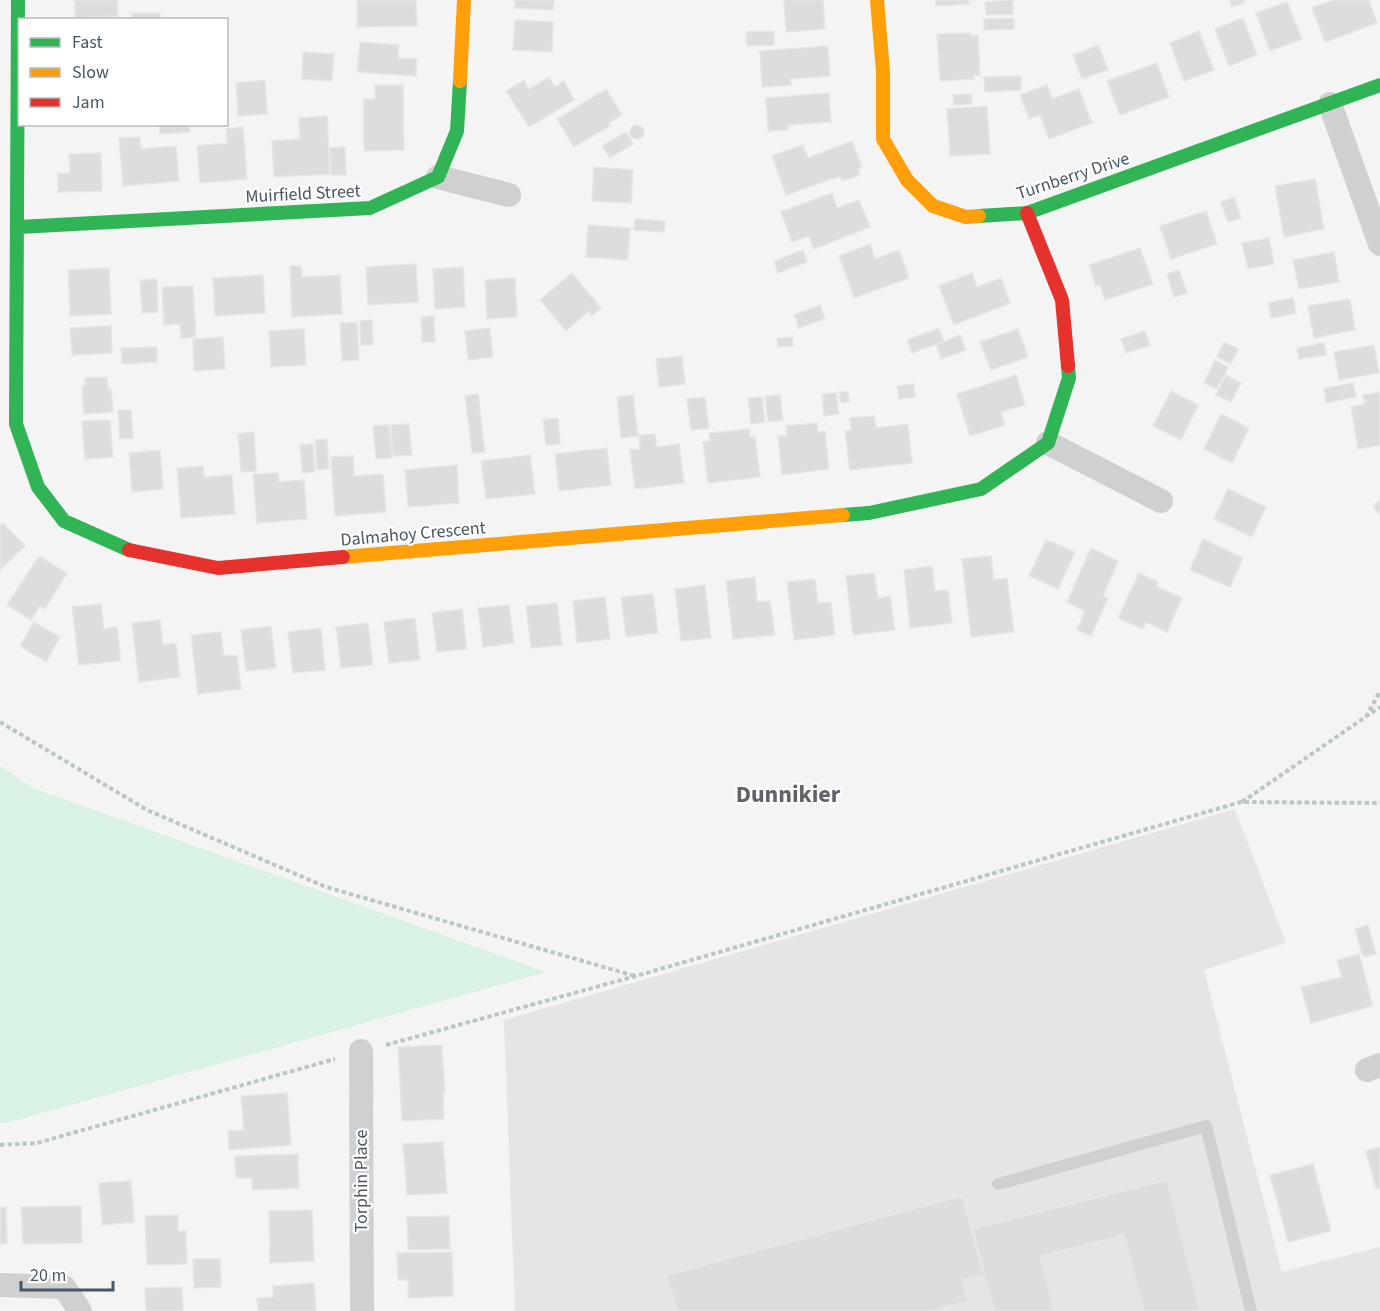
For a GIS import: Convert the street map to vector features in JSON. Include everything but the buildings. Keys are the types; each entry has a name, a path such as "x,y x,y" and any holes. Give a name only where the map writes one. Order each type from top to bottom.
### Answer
{"street":[{"name":"Dalmahoy Crescent","path":"18,0 18,18"},
{"path":"464,0 457,131 438,177 509,195"},
{"name":"Turnberry Drive","path":"877,0 883,72 883,139 907,180 933,206 966,217 1027,213 1380,85"},
{"path":"1330,104 1380,243"},
{"name":"Dalmahoy Crescent","path":"19,126 16,424 38,487 64,522 126,549 218,568 869,513 981,489 1048,443"},
{"name":"Muirfield Street","path":"19,227 370,208 438,177"},
{"path":"1027,213 1062,300 1069,378 1048,443 1161,501"},
{"name":"Torphin Place","path":"361,1051 362,1311"},
{"path":"0,1285 64,1287 80,1311"}],"lane":[{"path":"998,1184 1206,1126 1251,1311"}],"path":[{"path":"1365,717 1380,691"},
{"path":"1241,802 1380,707"},
{"path":"0,722 147,810 326,887 636,976"},
{"path":"0,1145 37,1143 636,976 1241,802 1380,802"}],"shaded area":[{"path":"1235,809 1286,943 1204,970 1282,1272 1380,1247 1380,1311 515,1311 504,1020"}],"green space":[{"path":"0,766 33,788 546,972 0,1123"}],"traffic: fast":[{"path":"18,0 16,424 38,487 64,521 129,550"},
{"path":"19,227 370,208 438,177 457,131 460,81"},
{"path":"979,216 1027,213 1380,85"},
{"path":"843,515 869,513 981,489 1048,443 1069,378 1068,366"}],"traffic: slow":[{"path":"460,81 464,0"},
{"path":"877,0 883,72 883,139 907,180 933,206 966,217 979,216"},
{"path":"343,557 843,515"}],"traffic: jam":[{"path":"1027,213 1062,300 1068,366"},
{"path":"129,550 218,568 343,557"}],"district":[{"name":"Dunnikier","path":"788,794"}]}
